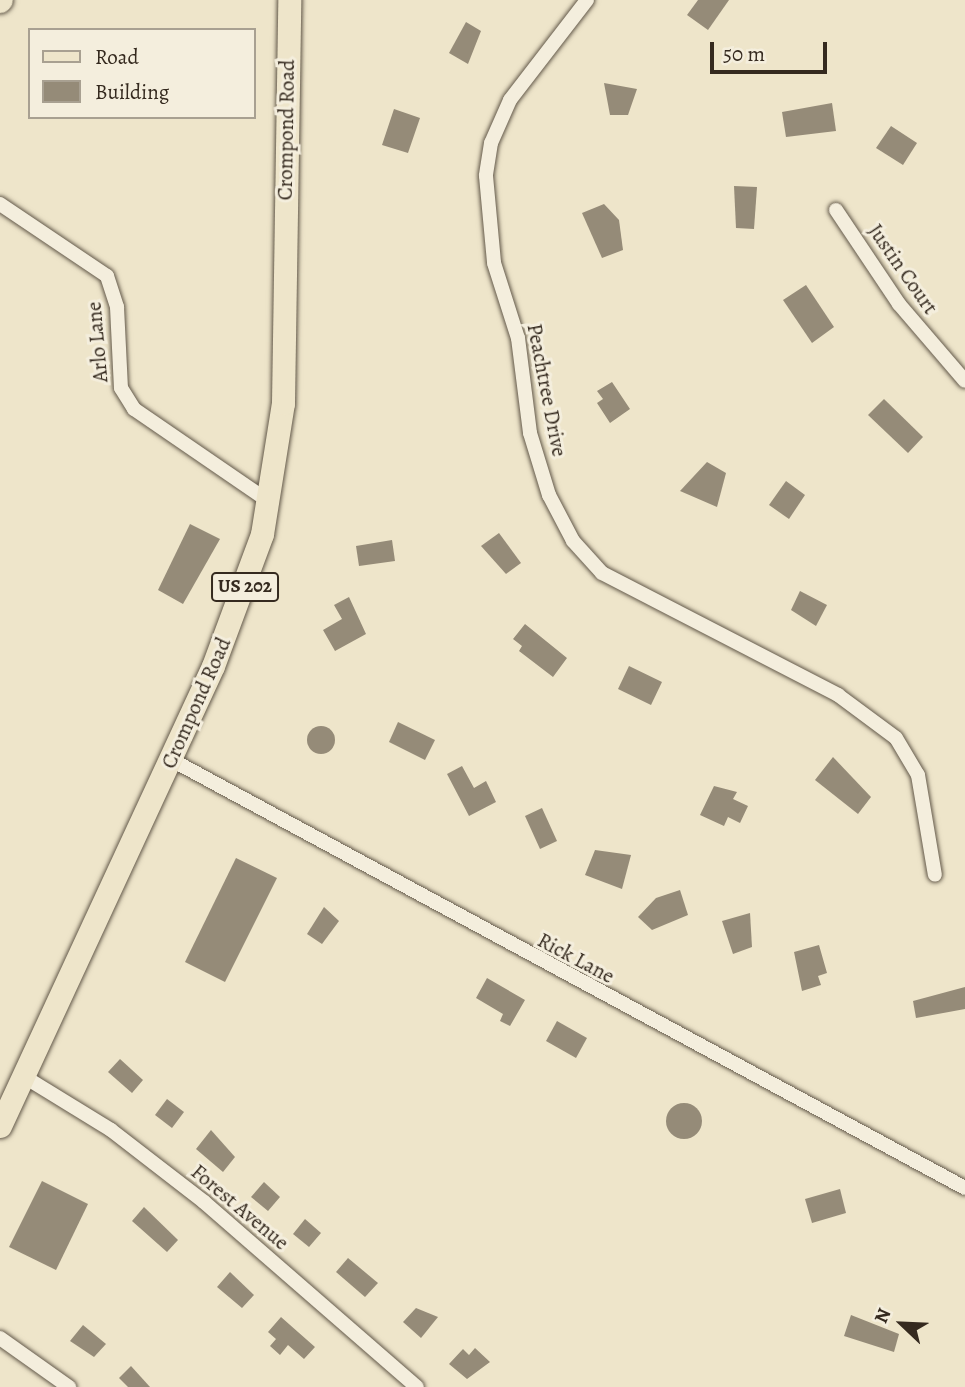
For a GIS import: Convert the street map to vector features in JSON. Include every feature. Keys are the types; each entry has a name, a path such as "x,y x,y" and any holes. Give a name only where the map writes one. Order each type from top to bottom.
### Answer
{"main road":[{"name":"Crompond Road","path":"0,1126 236,611 270,502 283,403 289,0"}],"street":[{"name":"Peachtree Drive","path":"587,0 510,100 491,143 486,176 494,263 518,338 530,433 549,495 573,541 602,573 838,695 897,738 918,775 935,875"},
{"name":"Arlo Lane","path":"0,204 107,276 117,307 121,388 134,409 270,502"},
{"name":"Justin Court","path":"836,210 899,304 965,382"},
{"name":"Rick Lane","path":"170,759 965,1188"},
{"name":"Forest Avenue","path":"23,1076 111,1130 204,1202 417,1387"},
{"path":"0,1338 69,1387"}],"building":[{"path":"698,0 729,0 708,30 687,15"},
{"path":"466,22 481,31 468,64 449,53"},
{"path":"604,83 637,89 628,115 610,115"},
{"path":"832,103 836,131 786,137 782,112"},
{"path":"394,109 420,118 408,153 382,145"},
{"path":"891,126 917,143 903,165 876,148"},
{"path":"734,186 757,187 754,229 736,228"},
{"path":"604,204 619,220 623,250 602,258 582,213"},
{"path":"806,285 834,327 812,343 783,300"},
{"path":"612,382 630,409 610,423 597,403 603,399 597,391"},
{"path":"884,399 923,437 908,453 868,415"},
{"path":"707,462 726,473 717,507 680,491"},
{"path":"786,481 805,495 789,519 769,505"},
{"path":"190,524 220,539 183,604 158,590"},
{"path":"499,533 521,563 506,574 481,546"},
{"path":"392,540 395,561 359,566 356,546"},
{"path":"800,591 827,605 816,626 791,610"},
{"path":"349,597 366,634 335,651 323,630 342,619 334,605"},
{"path":"525,624 567,658 553,677 519,651 522,646 513,639"},
{"path":"629,666 662,682 651,705 618,689"},
{"path":"398,722 435,740 425,760 389,742"},
{"path":"321,726 331,730 335,740 331,750 321,754 311,750 307,740 311,730"},
{"path":"833,757 871,797 858,814 815,780"},
{"path":"462,766 474,788 486,781 496,802 469,816 447,774"},
{"path":"714,786 737,792 733,799 748,806 740,823 728,817 724,826 700,815"},
{"path":"542,808 557,841 540,849 525,816"},
{"path":"595,850 631,855 622,889 585,875"},
{"path":"236,858 277,878 225,982 185,962"},
{"path":"680,890 688,915 652,930 638,917 656,898"},
{"path":"324,907 339,921 322,944 307,934"},
{"path":"750,913 752,947 733,954 722,921"},
{"path":"819,945 827,973 818,976 821,985 802,991 794,952"},
{"path":"487,978 525,1000 510,1026 500,1021 503,1014 476,998"},
{"path":"965,987 965,1009 916,1018 913,1001"},
{"path":"557,1021 587,1038 576,1058 546,1041"},
{"path":"120,1059 143,1080 132,1093 108,1072"},
{"path":"167,1099 184,1112 172,1128 155,1115"},
{"path":"684,1103 697,1108 702,1121 697,1134 684,1139 671,1134 666,1121 671,1108"},
{"path":"211,1130 235,1157 223,1172 196,1149"},
{"path":"42,1181 88,1204 56,1270 9,1247"},
{"path":"264,1182 280,1197 268,1211 251,1197"},
{"path":"840,1189 846,1213 812,1223 805,1199"},
{"path":"144,1207 178,1240 167,1252 132,1221"},
{"path":"305,1219 321,1233 309,1247 293,1234"},
{"path":"348,1258 378,1283 365,1297 336,1272"},
{"path":"230,1272 254,1295 242,1308 217,1287"},
{"path":"416,1308 438,1317 421,1338 403,1322"},
{"path":"851,1315 899,1334 894,1352 844,1336"},
{"path":"281,1317 315,1347 304,1359 288,1345 280,1355 270,1346 276,1339 268,1332"},
{"path":"83,1325 106,1344 94,1357 70,1341"},
{"path":"475,1348 490,1362 467,1379 449,1364 463,1349 469,1355"},
{"path":"131,1366 150,1387 128,1387 119,1378"}]}
